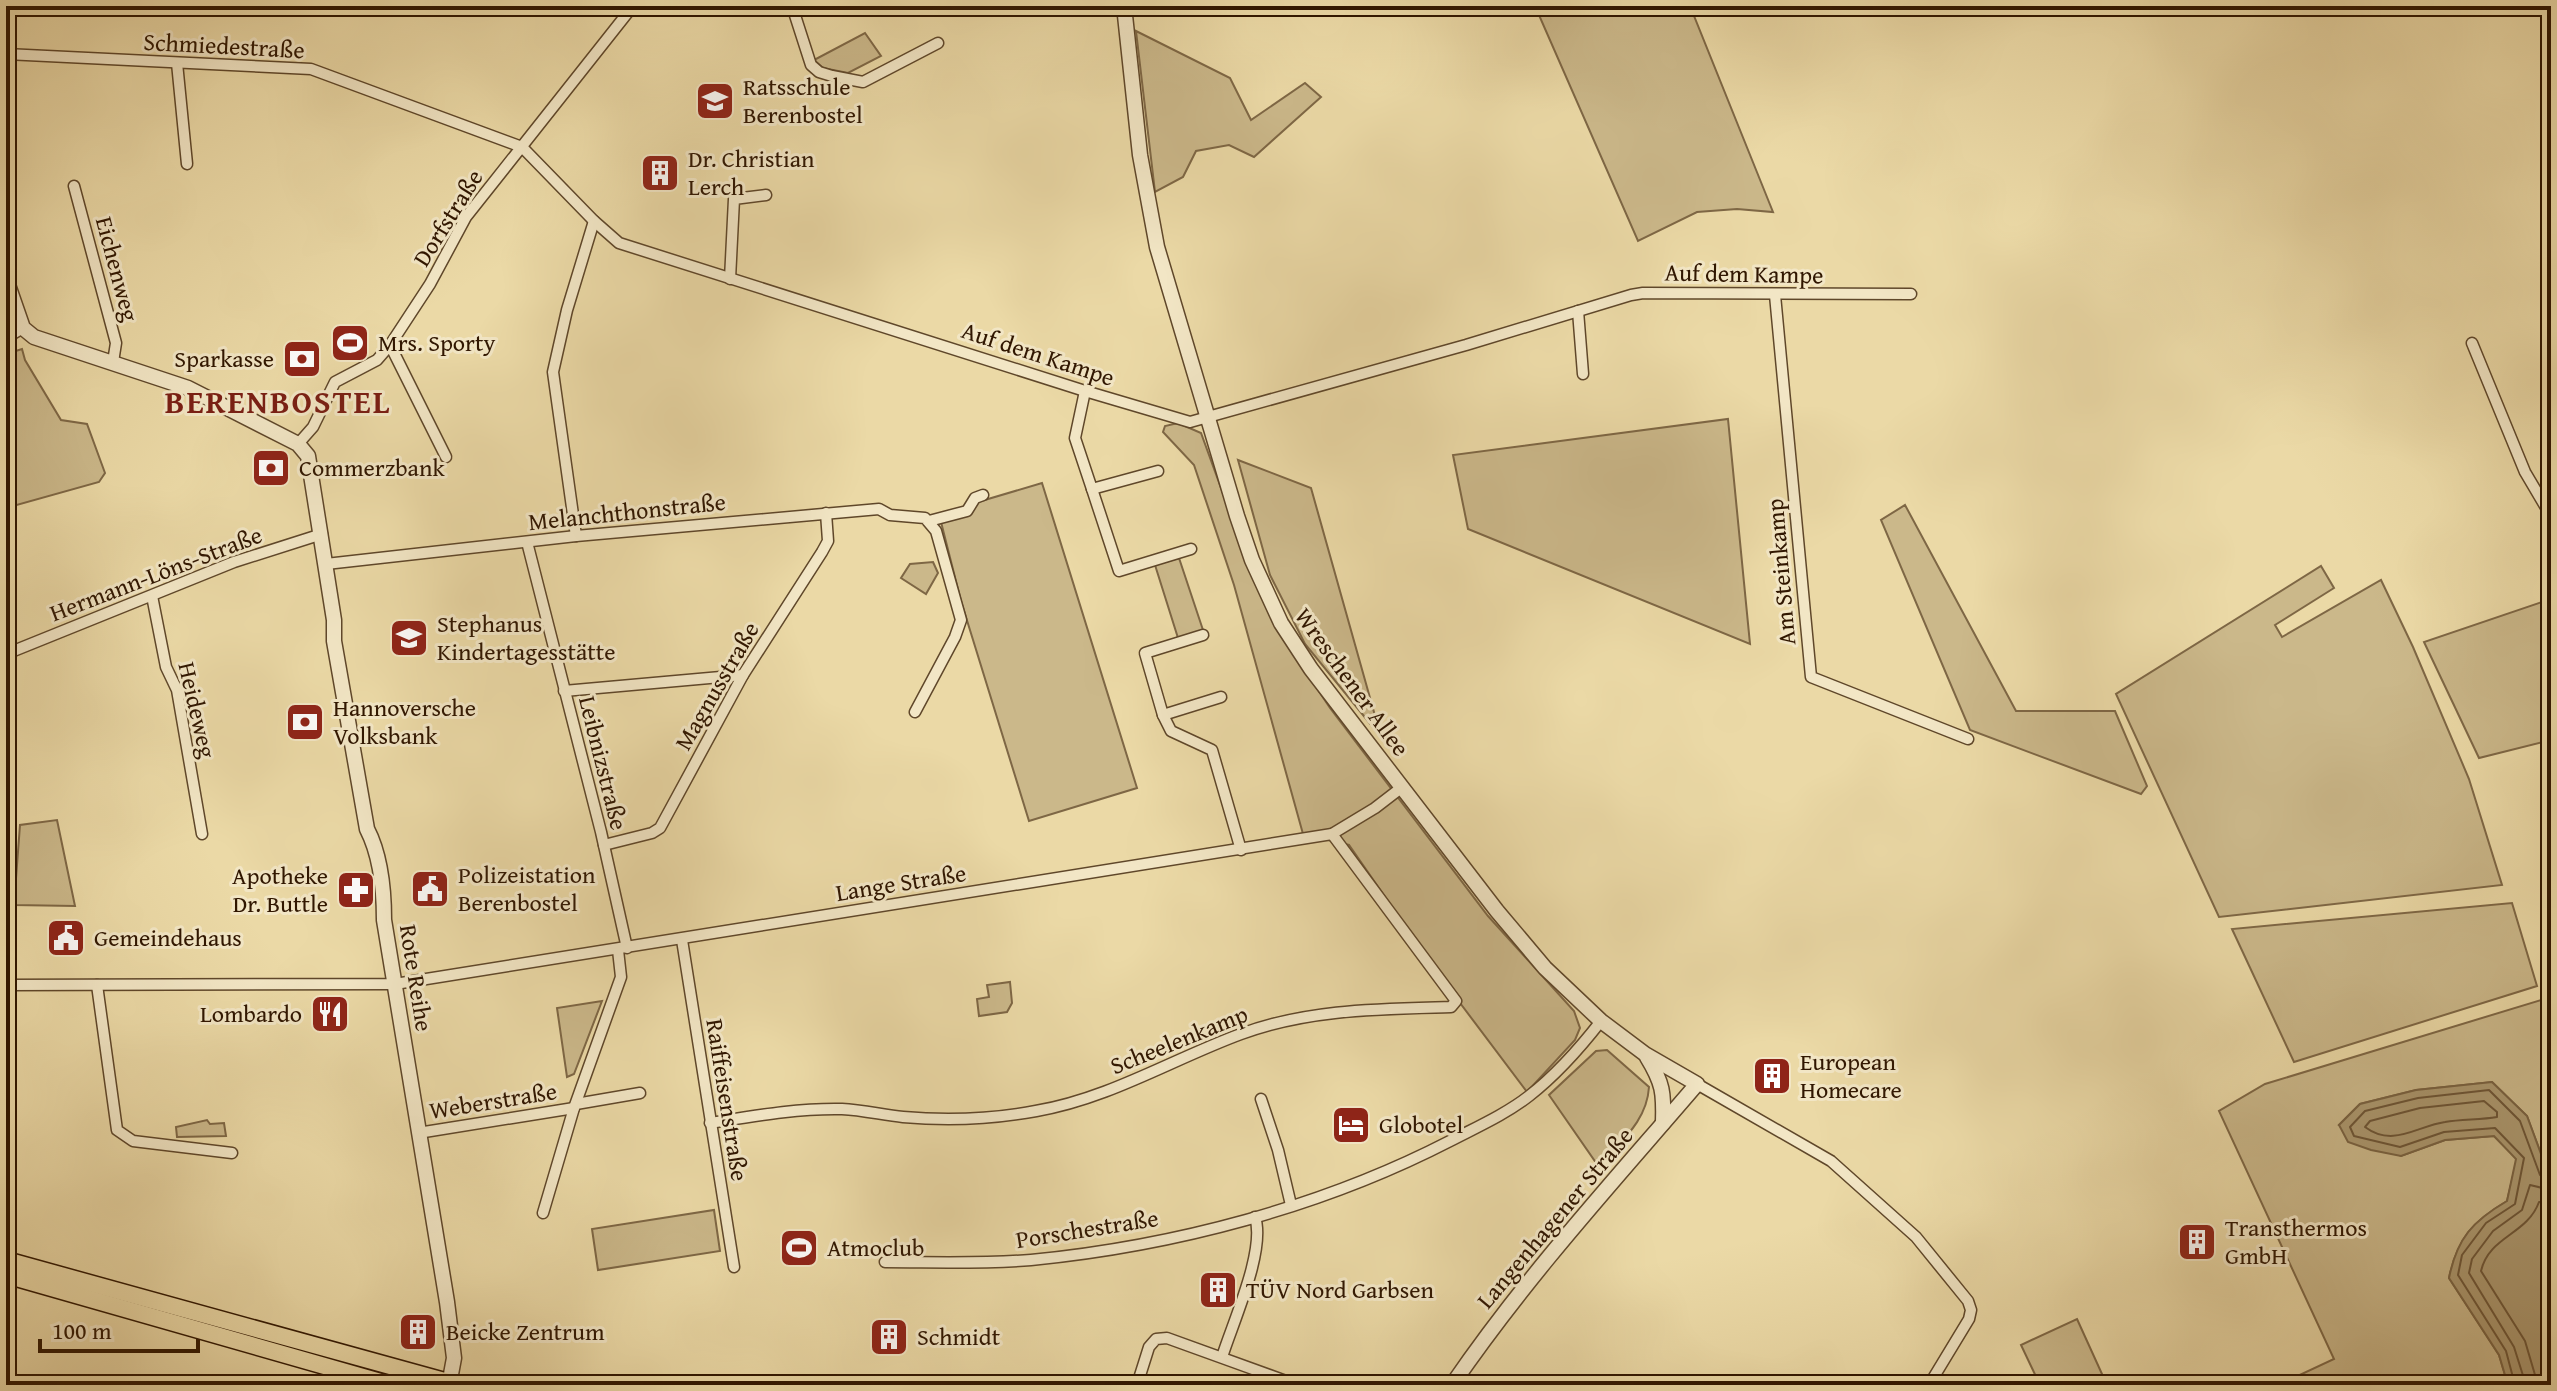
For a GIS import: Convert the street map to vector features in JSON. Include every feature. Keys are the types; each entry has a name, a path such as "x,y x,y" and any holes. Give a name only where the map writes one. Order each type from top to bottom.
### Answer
{"main road":[{"path":"6,1260 452,1384"},
{"path":"6,1275 390,1385"}],"street":[{"name":"Dorfstraße","path":"298,444 313,427 335,382 369,365 390,345 430,284 466,217 633,6"},
{"path":"792,6 811,65 819,72 832,76 863,82 938,43"},
{"name":"Wreschener Allee","path":"1124,6 1140,155 1157,247 1252,560 1281,623 1311,669 1401,788 1545,968 1601,1021 1645,1054 1697,1084"},
{"name":"Schmiedestraße","path":"6,54 311,69 522,147"},
{"path":"177,63 187,164"},
{"name":"Auf dem Kampe","path":"522,147 619,243 1190,422 1643,293 1911,294"},
{"name":"Eichenweg","path":"74,186 116,343 113,362"},
{"path":"730,279 734,199 766,195"},
{"path":"576,536 553,372 567,310 594,221"},
{"path":"6,279 23,328 34,337 205,395 298,444"},
{"name":"Am Steinkamp","path":"1775,295 1811,677 1968,739"},
{"path":"1578,311 1583,374"},
{"path":"6,338 23,328"},
{"path":"2472,343 2525,472 2551,516"},
{"path":"390,345 446,457"},
{"path":"1085,391 1075,438 1119,571 1191,549"},
{"name":"Rote Reihe","path":"298,444 310,464 338,668 367,829 376,846 452,1337 452,1384"},
{"path":"1092,489 1158,471"},
{"name":"Melanchthonstraße","path":"326,564 576,536 879,509 890,515 920,516 929,521 967,511 975,498 983,495"},
{"name":"Magnusstraße","path":"604,845 652,833 660,828 743,675 828,541 826,513"},
{"path":"915,712 961,620 936,531 929,521"},
{"name":"Hermann-Löns-Straße","path":"6,654 234,562 322,534"},
{"name":"Leibnizstraße","path":"527,542 604,845 622,949 621,977 575,1106 543,1213"},
{"name":"Heideweg","path":"152,596 166,667 177,690 202,834"},
{"path":"1203,635 1145,653 1163,715 1171,731 1212,750 1241,850"},
{"path":"564,691 743,675"},
{"path":"1163,715 1221,697"},
{"name":"Lange Straße","path":"6,985 395,984 1332,834 1401,788"},
{"name":"Scheelenkamp","path":"710,1123 793,1110 845,1109 922,1118 1027,1113 1079,1100 1270,1025 1333,1013 1451,1007 1456,1001 1332,834"},
{"name":"Raiffeisenstraße","path":"682,940 734,1267"},
{"path":"97,985 117,1130 133,1141 232,1153"},
{"name":"Porschestraße","path":"885,1262 1002,1262 1065,1256 1147,1242 1255,1217 1291,1205 1407,1162 1498,1117 1557,1072 1601,1021"},
{"path":"1645,1054 1662,1083 1663,1123"},
{"path":"1697,1084 1831,1161 1916,1237 1968,1301 1971,1310 1969,1319 1929,1385"},
{"name":"Langenhagener Straße","path":"1452,1385 1541,1264 1697,1084"},
{"path":"575,1106 640,1093"},
{"path":"1261,1099 1278,1150 1291,1205"},
{"name":"Weberstraße","path":"418,1133 575,1106"},
{"path":"1222,1357 1255,1257 1258,1237 1255,1217"},
{"path":"1137,1385 1149,1347 1156,1339 1167,1338 1297,1385"}],"shaded area":[{"path":"1535,6 1690,6 1773,212 1737,209 1697,212 1638,241"},
{"path":"1136,31 1230,78 1251,120 1305,83 1321,97 1254,157 1229,145 1196,151 1183,177 1155,192"},
{"path":"865,33 881,56 848,73 823,68 814,60"},
{"path":"22,349 25,360 61,420 87,424 105,473 99,482 6,508 6,354"},
{"path":"1728,419 1750,644 1468,529 1453,455"},
{"path":"1178,423 1201,433 1233,521 1279,631 1330,708 1488,916 1574,1011 1580,1028 1575,1040 1527,1092 1442,979 1349,845 1303,834 1234,585 1194,465 1163,432 1165,426"},
{"path":"1238,460 1311,488 1381,737 1305,644 1270,575"},
{"path":"1042,483 1137,788 1029,821 961,601 941,522 978,502"},
{"path":"1905,505 2016,711 2115,711 2147,786 2141,794 1970,730 1881,520"},
{"path":"1179,558 1203,630 1178,638 1155,565"},
{"path":"933,562 938,573 926,594 901,578 910,564"},
{"path":"2321,566 2334,588 2275,625 2282,637 2381,580 2469,779 2502,885 2219,917 2116,694"},
{"path":"2551,599 2551,740 2479,758 2424,642"},
{"path":"57,820 75,906 14,905 20,825"},
{"path":"2512,903 2537,986 2294,1062 2232,929"},
{"path":"1010,982 1012,1003 1007,1012 979,1016 977,999 989,997 987,985"},
{"path":"2551,997 2551,1181 2527,1116 2492,1082 2416,1090 2360,1104 2339,1125 2401,1156 2445,1140 2494,1136 2517,1159 2507,1201 2468,1232 2452,1264 2449,1278 2499,1355 2508,1385 2278,1385 2334,1359 2219,1111 2265,1084"},
{"path":"602,1001 574,1074 567,1077 557,1008"},
{"path":"1607,1050 1649,1087 1638,1120 1599,1167 1549,1095 1596,1051"},
{"path":"207,1120 210,1124 224,1123 226,1136 177,1137 176,1127"},
{"path":"714,1210 720,1251 598,1270 592,1229"},
{"path":"2077,1319 2107,1385 2040,1385 2021,1345"}],"water":[{"path":"2492,1082 2527,1116 2551,1181 2551,1385 2508,1385 2499,1355 2449,1278 2452,1264 2468,1232 2507,1201 2516,1159 2494,1136 2445,1140 2401,1156 2348,1142 2339,1125 2360,1104 2416,1090"}],"place":[{"name":"Ratsschule Berenbostel","path":"715,101"},
{"name":"Dr. Christian Lerch","path":"660,173"},
{"name":"Mrs. Sporty","path":"350,343"},
{"name":"Sparkasse","path":"302,359"},
{"name":"Commerzbank","path":"271,468"},
{"name":"Stephanus Kindertagesstätte","path":"409,638"},
{"name":"Hannoversche Volksbank","path":"305,722"},
{"name":"Polizeistation Berenbostel","path":"430,889"},
{"name":"Apotheke Dr. Buttle","path":"356,890"},
{"name":"Gemeindehaus","path":"66,938"},
{"name":"Lombardo","path":"330,1014"},
{"name":"European Homecare","path":"1772,1076"},
{"name":"Globotel","path":"1351,1125"},
{"name":"Transthermos GmbH","path":"2197,1242"},
{"name":"Atmoclub","path":"799,1248"},
{"name":"TÜV Nord Garbsen","path":"1218,1290"},
{"name":"Beicke Zentrum","path":"418,1332"},
{"name":"Schmidt","path":"889,1337"}],"district":[{"name":"BERENBOSTEL","path":"278,402"}]}
